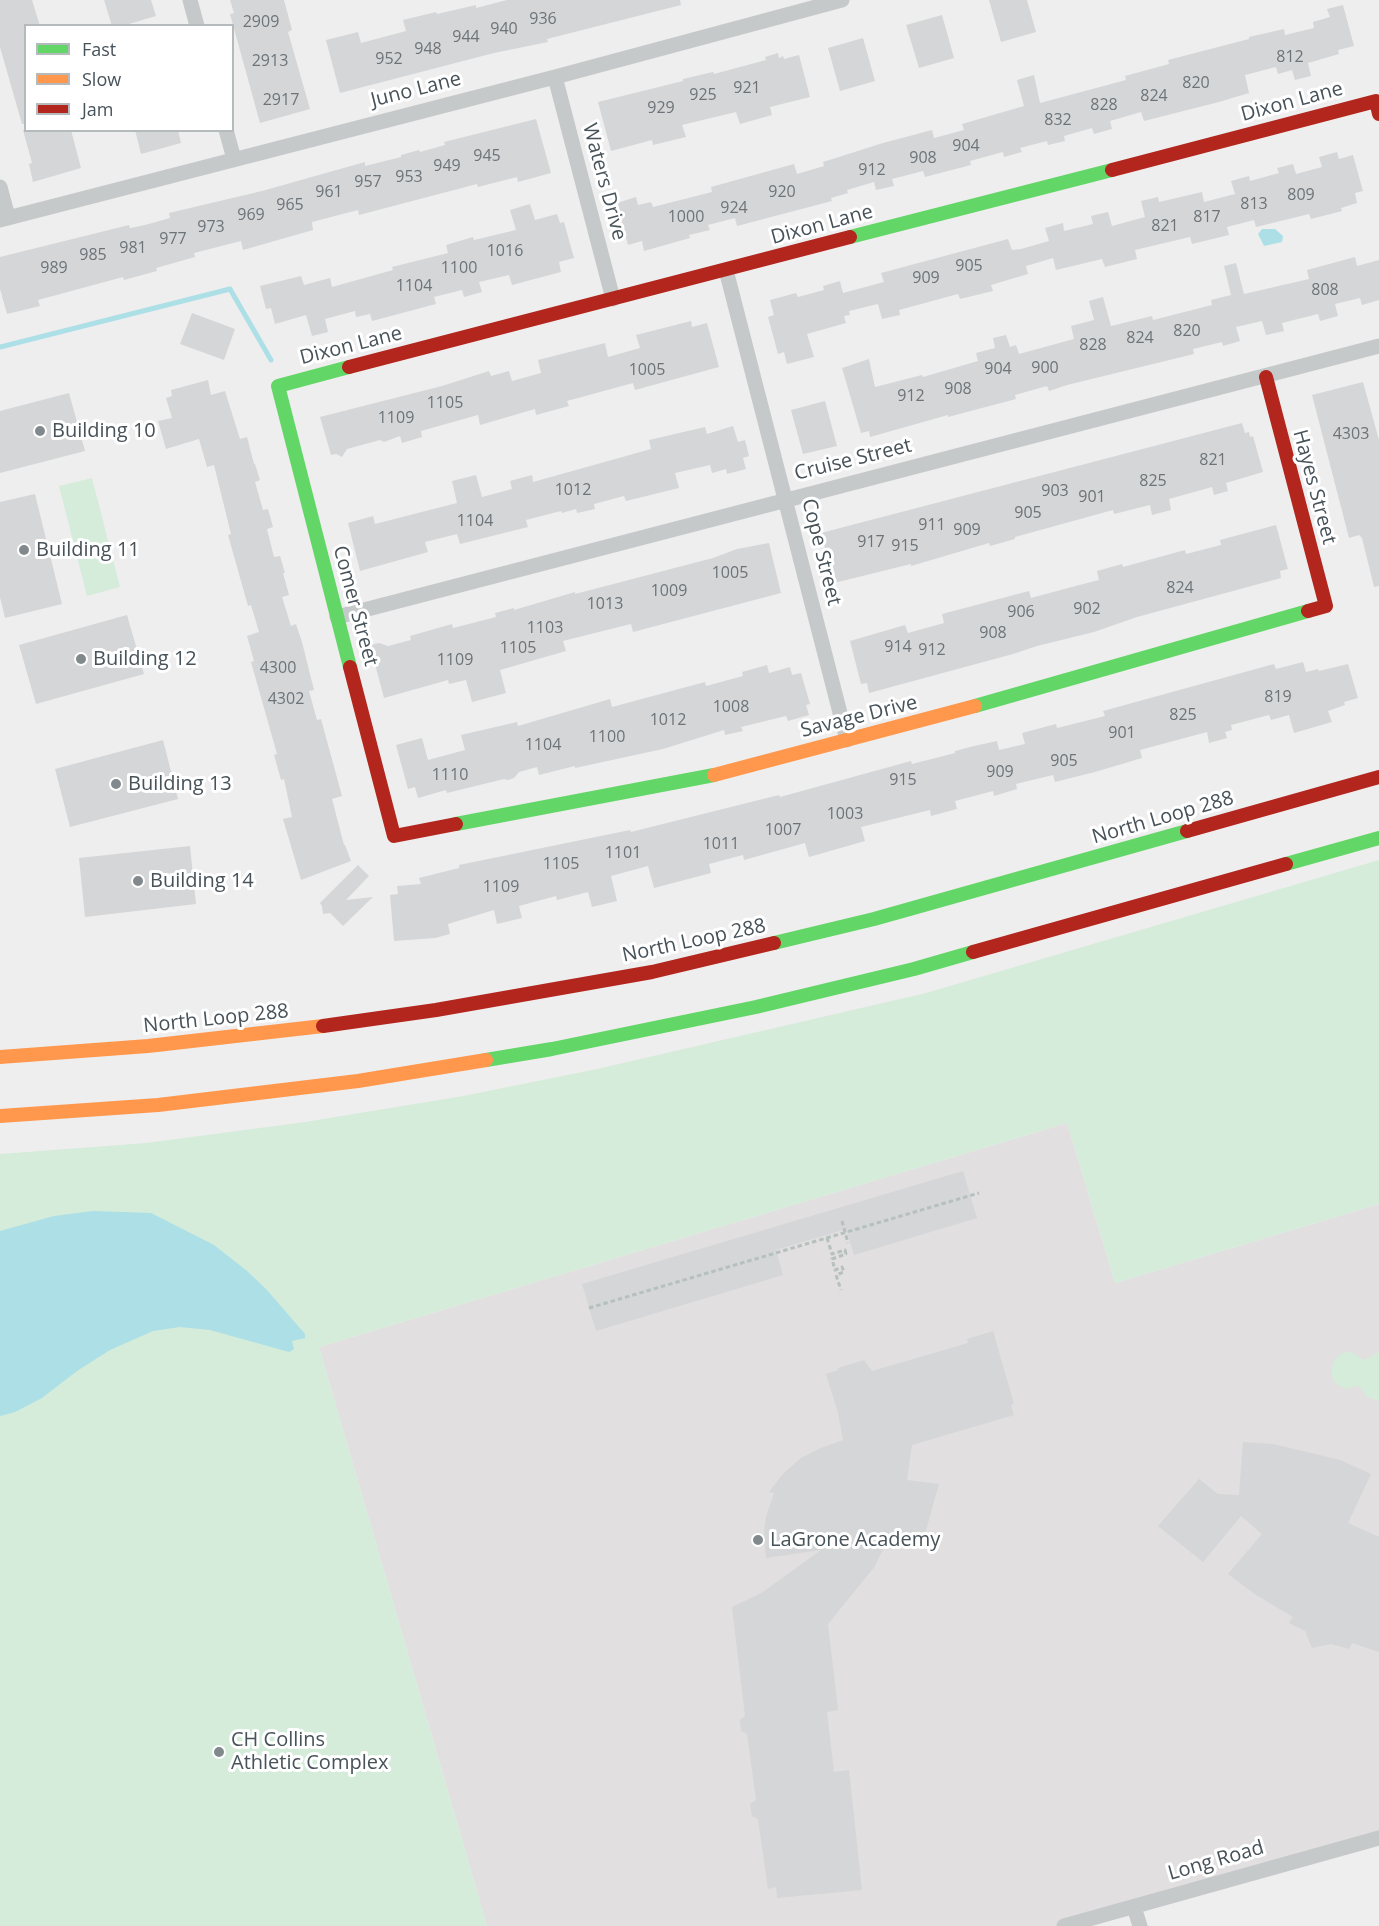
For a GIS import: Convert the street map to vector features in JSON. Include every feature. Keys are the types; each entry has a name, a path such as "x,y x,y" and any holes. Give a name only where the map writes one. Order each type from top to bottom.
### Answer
{"main road":[{"name":"Dixon Lane","path":"278,386 726,270 1377,107"},
{"name":"Hayes Street","path":"1266,376 1326,606"},
{"name":"Comer Street","path":"278,386 394,836"},
{"name":"Savage Drive","path":"394,836 697,779 915,723 1326,606"},
{"name":"North Loop 288","path":"0,1057 238,1037 425,1012 652,972 874,919 1379,777"},
{"path":"0,1116 158,1105 260,1093 358,1081 552,1049 756,1007 914,969 1379,838"},
{"path":"0,1043 148,1046"}],"street":[{"path":"190,0 196,24"},
{"name":"Juno Lane","path":"4,219 555,77 842,0"},
{"name":"Waters Drive","path":"555,77 613,299"},
{"path":"227,132 234,159"},
{"path":"0,187 4,219"},
{"name":"Cope Street","path":"726,270 847,740"},
{"name":"Cruise Street","path":"337,617 1379,346"},
{"name":"Long Road","path":"1064,1926 1379,1838"},
{"path":"1134,1906 1140,1926"}],"path":[{"path":"589,1308 979,1193"},
{"path":"842,1221 848,1243"},
{"path":"827,1238 832,1254 845,1250 846,1254 831,1258 835,1270 842,1267 844,1272 836,1275 841,1290"}],"shaded area":[{"name":"LaGrone Academy","path":"1067,1123 1115,1283 1379,1204 1379,1838 1064,1926 487,1926 319,1347"}],"green space":[{"path":"92,478 120,587 87,596 59,486"},
{"path":"1379,860 1379,1204 1115,1283 1067,1123 319,1347 487,1926 0,1926 0,1154 146,1143 305,1122 463,1096 597,1069 926,993"},
{"path":"1351,1352 1364,1360 1379,1352 1379,1401 1367,1397 1359,1386 1346,1389 1333,1380 1331,1370 1334,1360 1342,1353"}],"water":[{"path":"1262,229 1275,229 1283,236 1282,242 1264,246 1258,234"},
{"path":"93,1211 151,1213 214,1245 266,1289 305,1334 305,1338 292,1341 294,1349 289,1352 210,1330 180,1327 153,1331 110,1350 77,1371 42,1398 15,1412 0,1416 0,1231 54,1216"}],"building":[{"path":"0,0 32,0 39,24 24,24 24,124 22,124 0,47"},
{"path":"104,0 151,0 156,16 129,24 111,24"},
{"path":"230,0 284,0 292,30 288,32 310,109 260,123 230,14 234,13"},
{"path":"507,0 680,0 681,5 547,39 548,42 494,53 340,93 326,40 358,32 361,43 406,31 403,20 476,5 476,8"},
{"path":"989,0 1027,0 1036,32 1001,42"},
{"path":"1343,5 1354,46 1338,50 1339,54 1308,63 1311,76 1295,80 1292,70 1278,74 1276,67 1245,75 1249,93 1219,102 1144,121 1141,112 1110,121 1112,129 1094,134 1092,128 1064,136 1065,141 1048,145 1047,141 1020,148 1022,152 1004,157 1003,152 970,161 971,165 925,177 923,171 892,179 894,186 876,190 874,182 847,190 848,193 831,198 832,201 737,226 735,218 708,225 710,230 644,251 642,241 628,245 617,203 636,197 638,205 651,202 653,207 712,192 711,187 794,164 797,174 824,166 823,162 932,130 934,138 964,130 962,124 1024,106 1017,80 1034,75 1040,103 1126,80 1125,76 1169,64 1168,60 1249,39 1249,37 1284,29 1285,35 1314,28 1313,22 1330,17 1327,9"},
{"path":"942,15 954,58 919,68 906,25"},
{"path":"863,38 875,81 840,91 828,48"},
{"path":"778,53 779,58 783,56 784,59 799,55 810,97 770,107 772,115 740,124 736,112 682,125 686,137 653,145 652,140 611,151 598,102 766,60 765,57"},
{"path":"536,119 551,173 518,182 517,177 478,187 477,184 359,215 358,210 312,222 313,230 243,250 241,241 194,253 195,257 156,268 157,271 124,280 123,277 38,300 40,306 7,314 0,289 0,257 129,225 130,228 145,225 170,218 169,213 262,191 365,162 365,166 401,157 401,155 419,150 420,152 445,145 444,142"},
{"path":"23,130 24,132 72,132 81,168 33,182 29,164 32,163"},
{"path":"136,132 178,132 181,143 141,154"},
{"path":"1337,152 1339,159 1353,155 1363,191 1355,193 1357,203 1341,208 1342,211 1311,219 1309,214 1256,227 1254,220 1227,227 1229,235 1192,244 1190,237 1135,250 1137,259 1105,267 1102,259 1056,270 1053,258 1026,266 1028,274 991,285 993,291 960,299 958,294 899,310 900,315 882,319 878,304 849,311 850,315 844,316 846,323 807,334 814,357 787,364 784,352 778,354 768,317 774,315 770,300 796,293 798,297 824,290 823,286 840,281 843,293 884,282 881,273 1008,239 1012,250 1021,249 1049,241 1045,228 1063,223 1064,231 1093,224 1091,216 1108,212 1112,226 1145,217 1141,201 1158,197 1159,202 1202,192 1204,202 1235,194 1231,181 1249,176 1250,181 1279,173 1277,168 1293,164 1296,174 1322,167 1319,157"},
{"path":"530,204 535,220 557,214 560,223 564,222 574,258 559,262 561,272 512,285 509,275 479,282 482,292 464,297 462,290 434,297 436,304 372,321 370,314 356,317 355,311 325,319 328,332 312,336 306,315 275,324 271,308 266,309 260,286 301,276 304,285 330,278 332,287 393,270 392,267 448,253 446,245 473,237 474,240 516,230 510,210"},
{"path":"1355,257 1357,266 1379,260 1379,300 1362,305 1360,298 1335,304 1338,316 1320,321 1318,314 1282,323 1284,331 1266,335 1262,321 1236,327 1240,341 1223,346 1222,342 1193,349 1194,354 1049,391 1047,386 1015,395 1016,399 870,437 869,431 861,433 842,368 869,359 875,387 922,375 923,377 978,361 976,353 995,348 993,338 1006,335 1010,347 1016,345 1019,354 1074,339 1071,326 1094,320 1089,301 1103,297 1111,326 1152,316 1153,320 1212,305 1211,300 1231,295 1224,266 1236,263 1244,294 1309,279 1307,270"},
{"path":"192,313 235,329 224,360 180,344"},
{"path":"691,321 692,327 707,323 719,367 635,390 633,383 567,401 569,406 536,415 535,409 480,425 478,415 421,431 422,437 402,443 400,436 384,442 380,440 347,449 342,457 336,454 331,455 320,417 442,386 489,371 491,376 509,371 512,381 541,373 538,360 605,343 608,357 640,348 636,335"},
{"path":"208,380 211,395 225,391 240,439 247,437 260,480 255,482 263,510 268,509 273,527 267,529 274,557 280,556 285,573 283,573 289,595 282,597 291,626 296,624 302,642 314,690 309,691 317,720 321,719 342,796 332,799 344,845 351,861 301,880 283,819 292,817 284,779 281,780 274,755 277,754 251,662 254,661 247,636 259,632 251,605 248,606 228,535 231,534 214,465 207,467 199,439 166,449 158,421 172,418 166,398 172,396 171,390"},
{"path":"1363,382 1379,440 1379,586 1374,587 1362,538 1359,535 1349,538 1312,395"},
{"name":"Building 10","path":"69,393 85,451 0,473 0,411"},
{"path":"825,401 837,446 803,454 791,410"},
{"path":"1242,423 1245,433 1249,432 1250,437 1253,436 1263,472 1226,483 1228,491 1214,495 1212,487 1169,499 1171,510 1152,515 1150,505 1114,514 1113,510 990,546 989,543 911,566 911,564 834,583 821,533"},
{"path":"733,426 738,442 745,440 749,456 743,458 746,469 727,474 726,469 712,473 710,465 675,473 679,488 626,501 624,496 594,504 595,509 577,513 576,509 562,513 561,511 526,520 528,527 460,544 457,534 425,542 428,552 360,571 348,523 373,516 375,524 457,503 452,481 476,475 482,497 512,489 510,481 532,475 533,482 651,449 649,440 705,427 707,434"},
{"name":"Building 11","path":"35,494 62,604 5,618 0,597 0,502"},
{"path":"1276,525 1288,569 1280,571 1281,578 869,693 867,683 861,684 850,641 905,625 908,633 944,623 942,614 1029,591 1031,598 1099,580 1097,571 1122,564 1123,567 1185,550 1186,554 1221,545 1220,540"},
{"path":"769,543 781,593 633,632 631,624 563,641 566,651 500,670 506,693 472,702 466,680 449,684 448,680 384,698 370,645 379,643 388,646 411,640 410,636 452,624 453,628 496,617 495,613 713,558 737,549"},
{"name":"Building 12","path":"127,615 144,674 36,704 19,645"},
{"path":"1303,662 1306,672 1348,664 1358,698 1344,702 1345,705 1328,711 1332,722 1294,733 1289,715 1271,720 1269,715 1231,725 1232,730 1225,732 1227,738 1209,743 1207,732 1140,750 1142,758 1095,772 1055,782 1053,775 1016,784 1017,789 994,796 993,791 955,801 957,809 931,816 930,810 861,827 865,841 809,857 805,843 744,860 743,855 709,864 711,873 654,888 648,866 611,876 617,901 592,907 588,892 557,900 556,896 519,906 522,918 497,924 494,910 448,924 450,934 435,938 394,941 390,895 398,894 397,886 421,884 419,878 459,868 459,865 630,830 631,832 779,795 780,797 911,761 912,764 997,741 999,750 1025,744 1022,733 1056,724 1057,728 1105,716 1103,711 1274,664 1276,669"},
{"path":"767,665 769,673 790,667 792,675 801,673 810,704 806,705 809,715 788,721 786,716 741,727 743,731 725,735 724,730 663,749 539,775 537,767 519,772 514,778 508,780 504,779 447,793 446,790 418,798 415,787 408,789 396,745 422,738 428,760 465,750 461,735 517,722 518,726 610,699 612,707 705,682 706,686 743,676 742,672"},
{"name":"Building 13","path":"163,740 178,799 70,827 55,769"},
{"name":"Building 14","path":"190,846 196,904 85,917 79,858"},
{"path":"358,865 369,876 346,900 373,897 343,926 330,913 323,914 320,903"},
{"path":"963,1171 977,1218 854,1255 846,1229 776,1250 783,1275 596,1331 582,1284"},
{"path":"993,1331 1014,1404 1011,1405 1014,1415 912,1445 907,1480 939,1484 921,1548 889,1537 875,1566 828,1624 838,1710 827,1712 834,1772 849,1770 862,1890 777,1898 776,1887 768,1889 758,1819 752,1816 750,1804 756,1800 747,1734 741,1731 740,1720 745,1716 732,1607 763,1592 821,1550 766,1558 764,1533 766,1517 774,1493 769,1492 783,1474 801,1458 843,1440 838,1413 826,1374 864,1360 872,1371 968,1343 967,1339"},
{"path":"1243,1442 1273,1444 1340,1460 1371,1474 1348,1523 1379,1537 1379,1652 1352,1643 1349,1649 1331,1644 1312,1648 1305,1631 1289,1623 1293,1617 1256,1595 1228,1574 1262,1534 1241,1516 1203,1562 1158,1526 1199,1479 1218,1494 1239,1495"}],"waterway":[{"path":"0,347 230,289 271,360"}],"traffic: fast":[{"path":"850,237 1112,170"},
{"path":"349,367 278,386 350,667"},
{"path":"975,706 1308,611"},
{"path":"456,824 714,775"},
{"path":"774,943 874,919 1187,831"},
{"path":"1286,864 1379,838"},
{"path":"486,1060 552,1049 756,1007 914,969 973,952"}],"traffic: slow":[{"path":"714,775 975,706"},
{"path":"0,1057 148,1046 323,1026"},
{"path":"0,1116 158,1105 358,1081 486,1060"}],"traffic: jam":[{"path":"1112,170 1376,101 1379,114"},
{"path":"349,367 850,237"},
{"path":"1266,377 1326,606 1308,611"},
{"path":"350,667 394,836 456,824"},
{"path":"1187,831 1379,777"},
{"path":"973,952 1286,864"},
{"path":"323,1026 436,1010 652,972 774,943"}],"place":[{"name":"Building 10","path":"40,431"},
{"name":"Building 11","path":"24,550"},
{"name":"Building 12","path":"81,659"},
{"name":"Building 13","path":"116,784"},
{"name":"Building 14","path":"138,881"},
{"name":"LaGrone Academy","path":"758,1540"},
{"name":"CH Collins Athletic Complex","path":"219,1752"}]}
